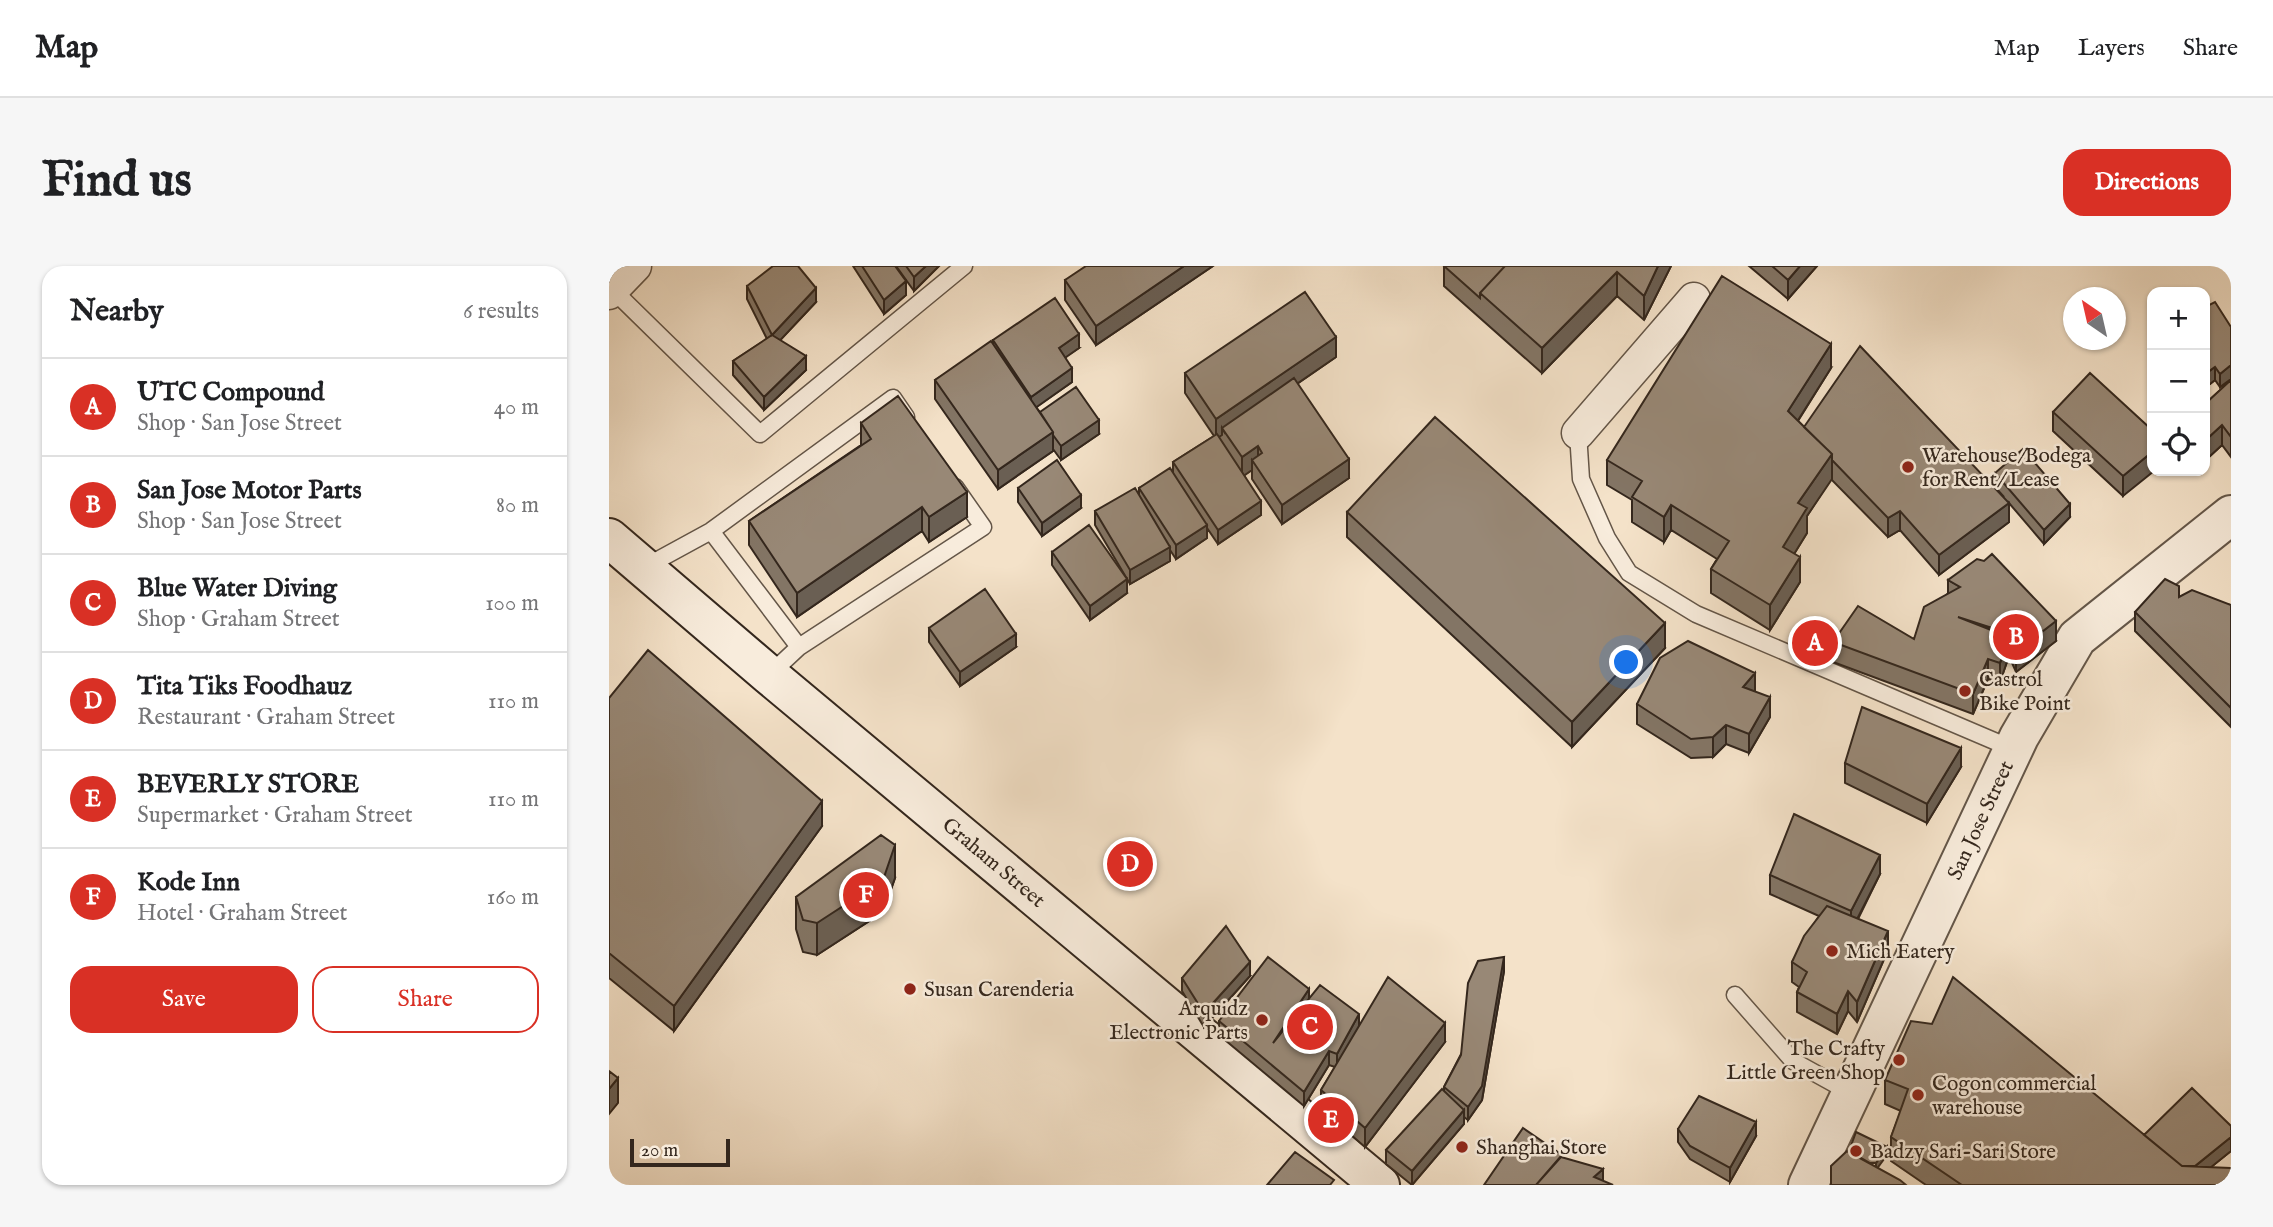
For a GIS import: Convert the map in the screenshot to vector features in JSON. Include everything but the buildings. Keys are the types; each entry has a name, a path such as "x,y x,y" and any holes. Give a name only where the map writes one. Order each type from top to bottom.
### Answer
{"main road":[{"name":"San Jose Street","path":"1808,1185 2013,749 2077,638 2231,515"},
{"name":"Graham Street","path":"609,538 1380,1185"}],"street":[{"path":"611,292 635,266"},
{"path":"1579,433 1694,299"}],"lane":[{"path":"611,292 760,434 964,266"},
{"path":"645,567 711,531 893,398 915,430"},
{"path":"1579,433 1581,479 1607,538 1629,573 1696,614 2013,749"},
{"path":"769,674 799,647 983,527 945,473"},
{"path":"711,531 799,647"},
{"path":"1735,995 1793,1061 1851,1093"}],"place":[{"name":"Warehouse/Bodega for Rent/ Lease","path":"1908,467"},
{"name":"San Jose Motor Parts","path":"2016,637"},
{"name":"UTC Compound","path":"1815,643"},
{"name":"Castrol Bike Point","path":"1965,691"},
{"name":"Tita Tiks Foodhauz","path":"1130,864"},
{"name":"Kode Inn","path":"866,895"},
{"name":"Mich Eatery","path":"1832,951"},
{"name":"Susan Carenderia","path":"910,989"},
{"name":"Arquidz Electronic Parts","path":"1262,1020"},
{"name":"Blue Water Diving","path":"1310,1027"},
{"name":"The Crafty Little Green Shop","path":"1899,1060"},
{"name":"Cogon commercial warehouse","path":"1918,1095"},
{"name":"BEVERLY STORE","path":"1331,1120"},
{"name":"Shanghai Store","path":"1462,1147"},
{"name":"Badzy Sari-Sari Store","path":"1856,1151"}]}
